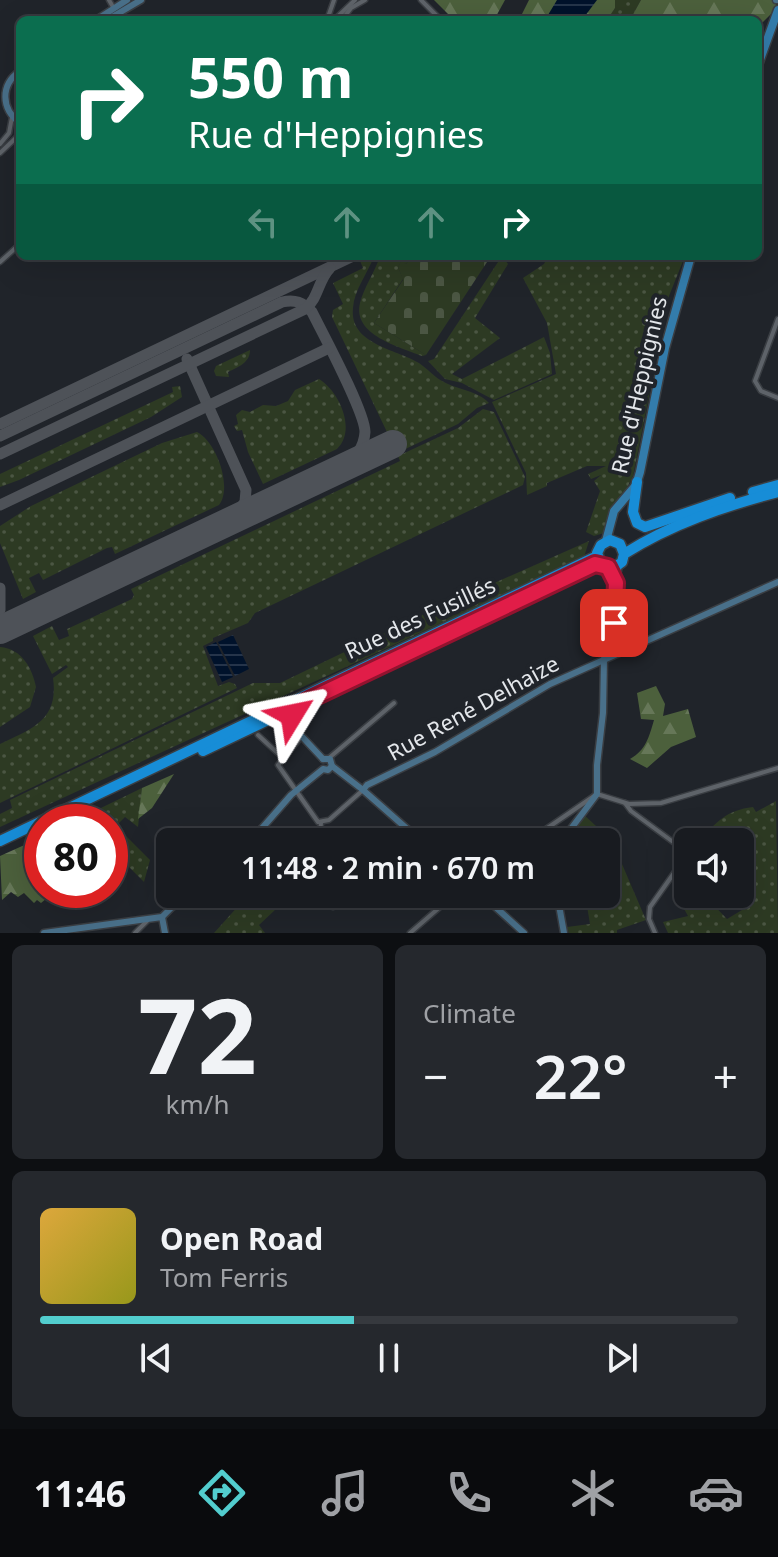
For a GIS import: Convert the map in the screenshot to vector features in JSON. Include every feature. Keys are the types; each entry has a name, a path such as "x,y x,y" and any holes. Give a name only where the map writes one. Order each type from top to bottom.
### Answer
{"highway":[{"path":"637,482 633,512 640,526 649,527 778,485"},
{"path":"612,554 706,514 778,492"},
{"path":"612,554 681,516"},
{"name":"Rue des Fusillés","path":"91,804 612,554"},
{"name":"Rue des Fusillés","path":"0,841 612,554"},
{"path":"294,707 291,719 298,732"},
{"path":"270,719 286,722 298,732"},
{"path":"0,848 24,837"}],"main road":[{"path":"762,53 777,7"},
{"name":"Rue d'Heppignies","path":"612,554 612,517 637,482 665,348 690,260"}],"street":[{"path":"109,0 113,7"},
{"path":"101,16 127,0"},
{"path":"114,16 141,0"},
{"path":"353,4 365,0"},
{"path":"421,0 437,16"},
{"path":"16,73 2,92 16,120"},
{"path":"0,144 9,133 12,117"},
{"path":"0,153 16,138"},
{"path":"0,262 16,248"},
{"path":"778,319 755,381 761,391 778,398"},
{"path":"612,554 616,583 613,655"},
{"name":"Rue René Delhaize","path":"363,790 367,785 460,738 550,684 778,582"},
{"path":"572,828 597,794 604,659"},
{"path":"323,769 320,763 394,703"},
{"path":"321,823 279,769 278,765 298,732 332,766 406,828"},
{"path":"258,735 283,758"},
{"path":"263,828 296,791 323,769 328,770 332,766"},
{"path":"597,794 625,803 672,801 778,768"},
{"path":"321,823 331,819 363,790"},
{"path":"547,828 597,794"},
{"path":"625,803 631,811 684,850 686,856 650,907 649,919 655,933"},
{"path":"320,828 321,823"},
{"path":"44,933 162,917 171,908"},
{"path":"410,933 439,908"},
{"path":"496,908 524,933"},
{"path":"560,908 564,933"},
{"path":"135,933 151,917"},
{"path":"162,917 165,933"}],"green space":[{"path":"434,0 505,0 496,16 450,16"},
{"path":"529,0 615,0 615,8 610,16 521,16"},
{"path":"615,0 641,0 632,16 610,16 615,8"},
{"path":"641,0 772,0 778,7 762,23 762,16 632,16"},
{"path":"360,260 372,260 354,301 354,320 358,330 376,344 419,363 441,380 489,403 477,408 458,424 397,453 332,317 333,310 343,304 333,283 363,268"},
{"path":"378,260 409,260 406,264 401,262 398,267 403,279 374,323 426,355 391,344 363,324 359,314 360,303"},
{"path":"409,260 488,260 426,355 374,323 403,280 398,267 401,261 406,264"},
{"path":"499,260 505,260 508,264 475,318 500,338 452,374 462,379 544,337 550,353 552,374 494,400 462,383 445,379 428,361 434,359"},
{"path":"546,260 683,260 669,296 633,476 604,533 594,536 586,532 600,491 594,481 601,475 591,479 588,474 606,466 587,466 527,495 526,473 492,402 556,374 547,323 523,278"},
{"path":"250,350 246,361 228,372 229,377 216,376 216,366"},
{"path":"319,379 333,392 343,411 343,441 337,449 263,484 242,430 237,431 234,426 238,424 236,415 242,410 250,412 263,405 276,406 288,401 295,390"},
{"path":"180,386 182,397 151,417 0,487 0,474 173,392 172,387"},
{"path":"483,409 494,412 525,477 523,485 255,613 248,623 213,638 203,646 218,686 229,682 237,688 0,803 0,744 41,721 52,704 53,678 68,667 66,665 52,674 33,636 52,626 59,640 69,636 67,629 132,599 131,589 400,461 398,456 458,428"},
{"path":"197,432 210,445 220,465 224,487 219,505 115,554 112,547 107,548 43,580 39,573 29,578 36,592 23,599 0,543 0,526 31,506 162,443"},
{"path":"589,541 584,557 50,804 24,804 24,816 0,827 0,814 12,808 10,800 253,683 280,683 413,619"},
{"path":"0,647 14,651 25,661 36,687 30,707 0,727"},
{"path":"656,686 665,704 663,716 688,709 696,737 671,747 647,768 630,759 643,747 654,720 641,719 637,693"},
{"path":"174,774 152,808 138,819 142,788"},
{"path":"142,788 138,827 128,819 128,804 109,804"},
{"path":"776,801 778,933 668,933 663,922 688,916 684,908 716,908 727,919 745,908 754,908 754,828 713,828 729,814 753,807 756,812"},
{"path":"583,814 598,828 574,828"},
{"path":"128,838 150,860 144,882 128,866"},
{"path":"24,845 24,893 18,897 11,892 2,900 0,856"},
{"path":"620,859 646,920 617,930 617,933 569,933 567,927 590,924 587,908 620,908"},
{"path":"236,908 277,908 259,925 265,933 214,933"}],"water":[{"path":"557,0 597,0 585,16 547,16"},
{"path":"233,635 249,669 235,676 218,642"},
{"path":"216,642 233,677 222,682 206,647"}],"taxiway":[{"path":"0,424 345,260"},
{"path":"0,454 305,309 330,268"},
{"path":"0,436 282,302 295,301 312,312 343,373 363,422 365,432 361,448 342,467"},
{"path":"0,505 329,348"},
{"path":"187,359 246,490 245,502 233,519"},
{"path":"0,588 0,610"}],"runway":[{"path":"0,630 393,444"}],"route":[{"path":"292,715 294,707 595,564 608,567 616,583 614,623"}]}
